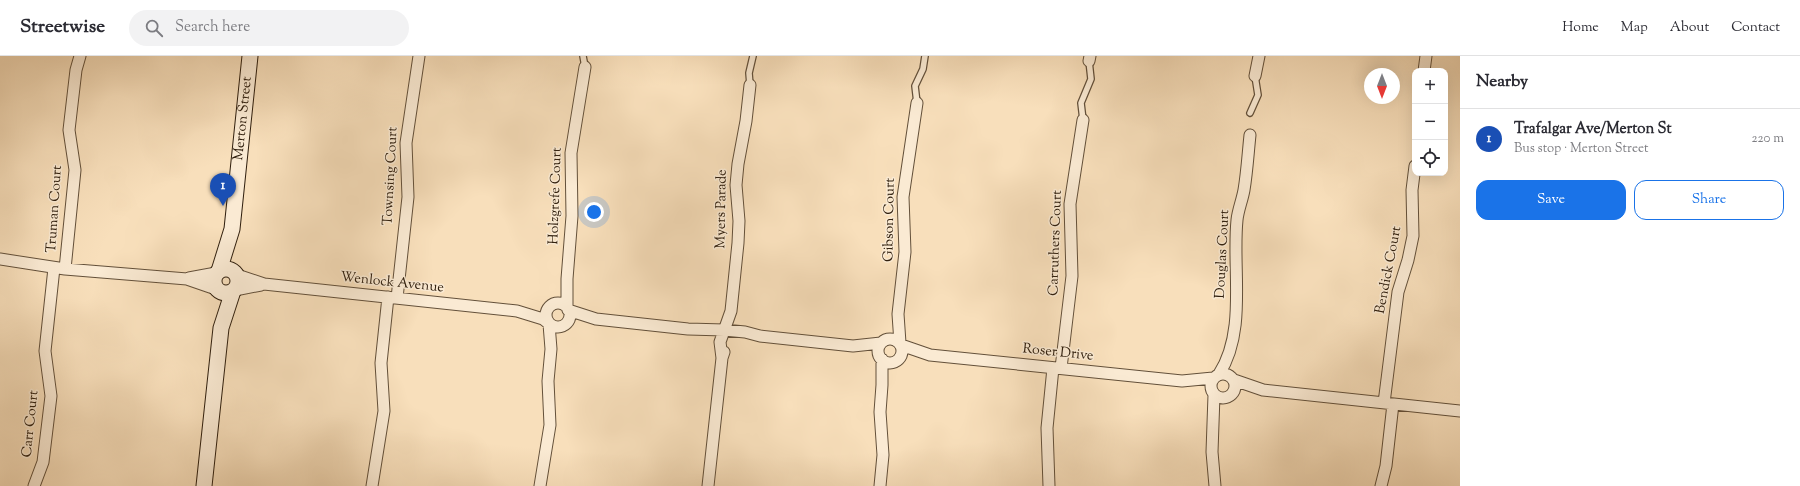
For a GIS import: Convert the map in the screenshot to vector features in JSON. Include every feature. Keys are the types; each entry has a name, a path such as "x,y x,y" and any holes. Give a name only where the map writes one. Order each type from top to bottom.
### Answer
{"street":[{"name":"Truman Court","path":"60,268 75,170 69,130 76,70 80,56"},
{"name":"Merton Street","path":"204,486 221,328 235,282 232,229 250,56"},
{"name":"Townsing Court","path":"372,486 384,411 381,363 408,197 406,143 419,56"},
{"path":"1255,76 1259,56"},
{"path":"1424,68 1426,56"},
{"name":"Holzgrefe Court","path":"568,308 567,279 572,216 571,153 584,61"},
{"name":"Myers Parade","path":"708,486 722,358 720,348 727,334 731,311 738,233 736,175 750,85"},
{"name":"Gibson Court","path":"901,344 898,314 905,252 903,185 917,103"},
{"name":"Carruthers Court","path":"1050,486 1048,428 1072,276 1070,204 1083,120"},
{"name":"Douglas Court","path":"1216,376 1225,366 1230,350 1235,319 1237,281 1237,219 1244,192 1250,136"},
{"name":"Bendick Court","path":"1381,486 1386,466 1389,403 1398,292 1408,260 1413,236 1412,190 1414,176"},
{"name":"Merton Street","path":"218,272 232,229"},
{"path":"0,259 60,268 187,279 217,289 224,293 235,282 229,269 187,279"},
{"name":"Carr Court","path":"34,486 44,458 51,396 46,351 60,268"},
{"path":"217,289 214,279 218,272"},
{"name":"Holzgrefe Court","path":"551,306 567,279"},
{"name":"Wenlock Avenue","path":"235,282 517,311 543,319 548,323"},
{"name":"Merton Street","path":"217,289 221,328"},
{"path":"540,486 550,424 548,381 551,349 548,323 545,314 551,306 561,303 568,308 596,319 727,334 852,346 894,339 901,344 902,354 898,361 892,366 882,385"},
{"name":"Wenlock Avenue","path":"517,311 551,306"},
{"path":"551,349 558,331 565,325 569,318 568,308"},
{"name":"Gibson Court","path":"884,341 898,314"},
{"path":"548,323 556,327 596,319"},
{"path":"880,486 883,455 880,417 882,385 881,359 878,349 884,341"},
{"name":"Roser Drive","path":"901,344 930,355 1182,381 1216,376"},
{"path":"852,346 889,363 898,361"},
{"name":"Douglas Court","path":"1230,350 1233,379"},
{"name":"Roser Drive","path":"898,361 930,355"},
{"path":"1215,486 1212,452 1214,394 1211,387 1216,376 1226,374 1233,379 1263,390 1460,411"},
{"path":"1214,422 1221,405 1235,389 1233,379"},
{"name":"Roser Drive","path":"1182,381 1214,394"},
{"path":"1214,394 1221,398 1263,390"}],"lane":[{"path":"750,85 749,73 754,56"},
{"path":"917,103 915,86 923,69 925,56"},
{"path":"1083,120 1081,103 1089,86 1091,73 1089,59"},
{"path":"1250,114 1258,95 1255,76"}],"place":[{"name":"Trafalgar Ave/Merton St","path":"223,206"}]}
